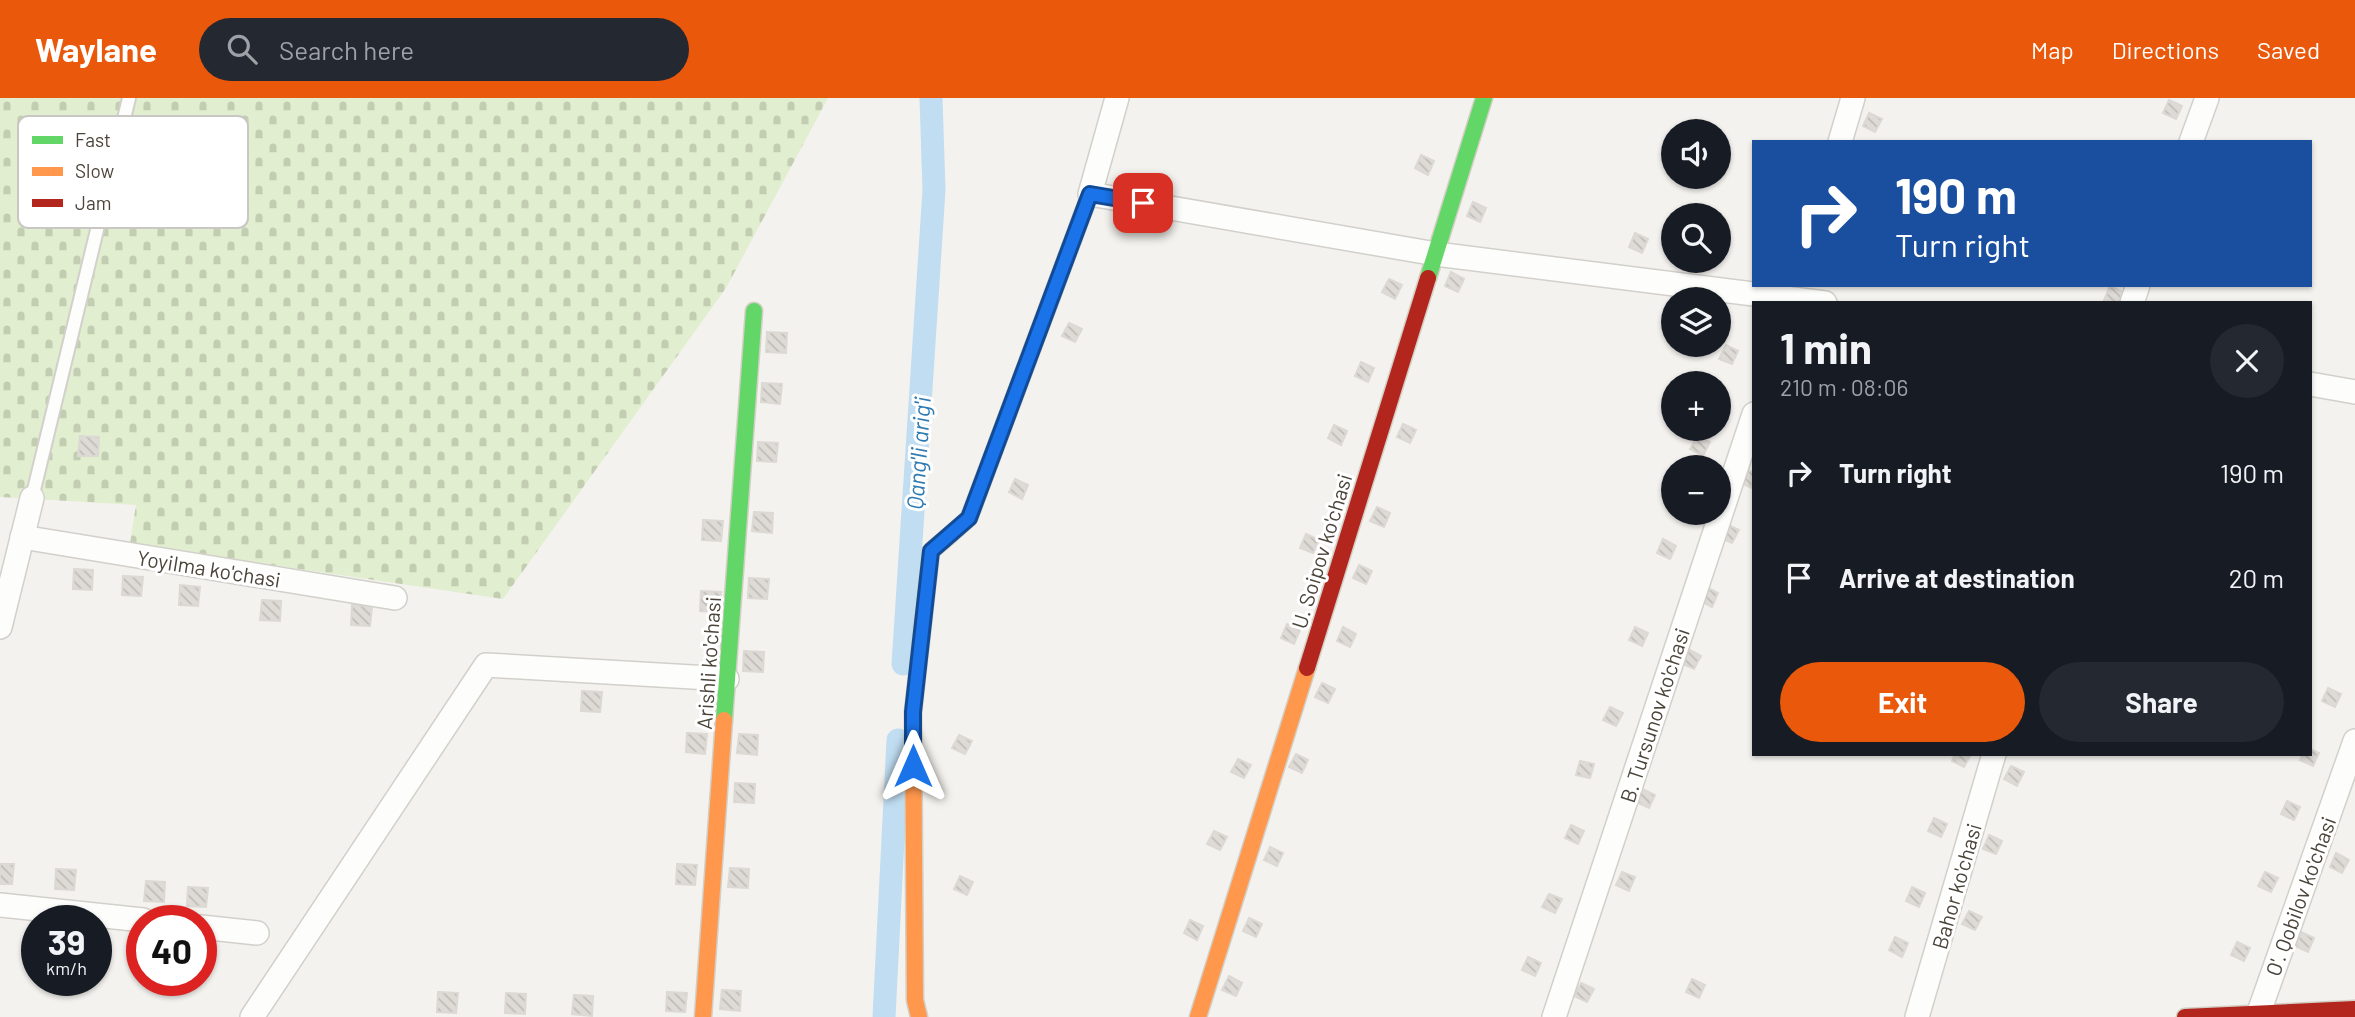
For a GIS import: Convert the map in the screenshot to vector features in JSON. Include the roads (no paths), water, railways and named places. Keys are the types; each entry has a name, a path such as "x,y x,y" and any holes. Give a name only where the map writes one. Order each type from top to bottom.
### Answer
{"street":[{"path":"919,1017 915,972 913,712 931,551 969,518 1090,194 1117,98"},
{"name":"U. Soipov ko'chasi","path":"1198,1017 1484,98"},
{"path":"1841,140 1853,98"},
{"path":"2192,140 2207,98"},
{"path":"1090,194 1436,254 1793,295 1817,301"},
{"name":"Arishli ko'chasi","path":"703,1017 754,311"},
{"path":"2312,384 2355,392"},
{"name":"B. Tursunov ko'chasi","path":"1553,1017 1752,420"},
{"path":"0,627 32,498"},
{"name":"Yoyilma ko'chasi","path":"22,537 395,598"},
{"path":"252,1017 486,665 727,679"},
{"name":"O'. Qobilov ko'chasi","path":"2259,1012 2355,741"},
{"name":"Bahor ko'chasi","path":"1917,1017 1993,756"},
{"path":"0,905 126,918"},
{"path":"217,929 257,933"},
{"path":"2185,1017 2355,1009"}],"lane":[{"path":"125,116 129,98"},
{"path":"32,498 97,228"}],"waterway":[{"name":"Qang'li arig'i","path":"903,664 934,190 931,98"},
{"name":"Qang'li arig'i","path":"884,1017 898,740"}]}
